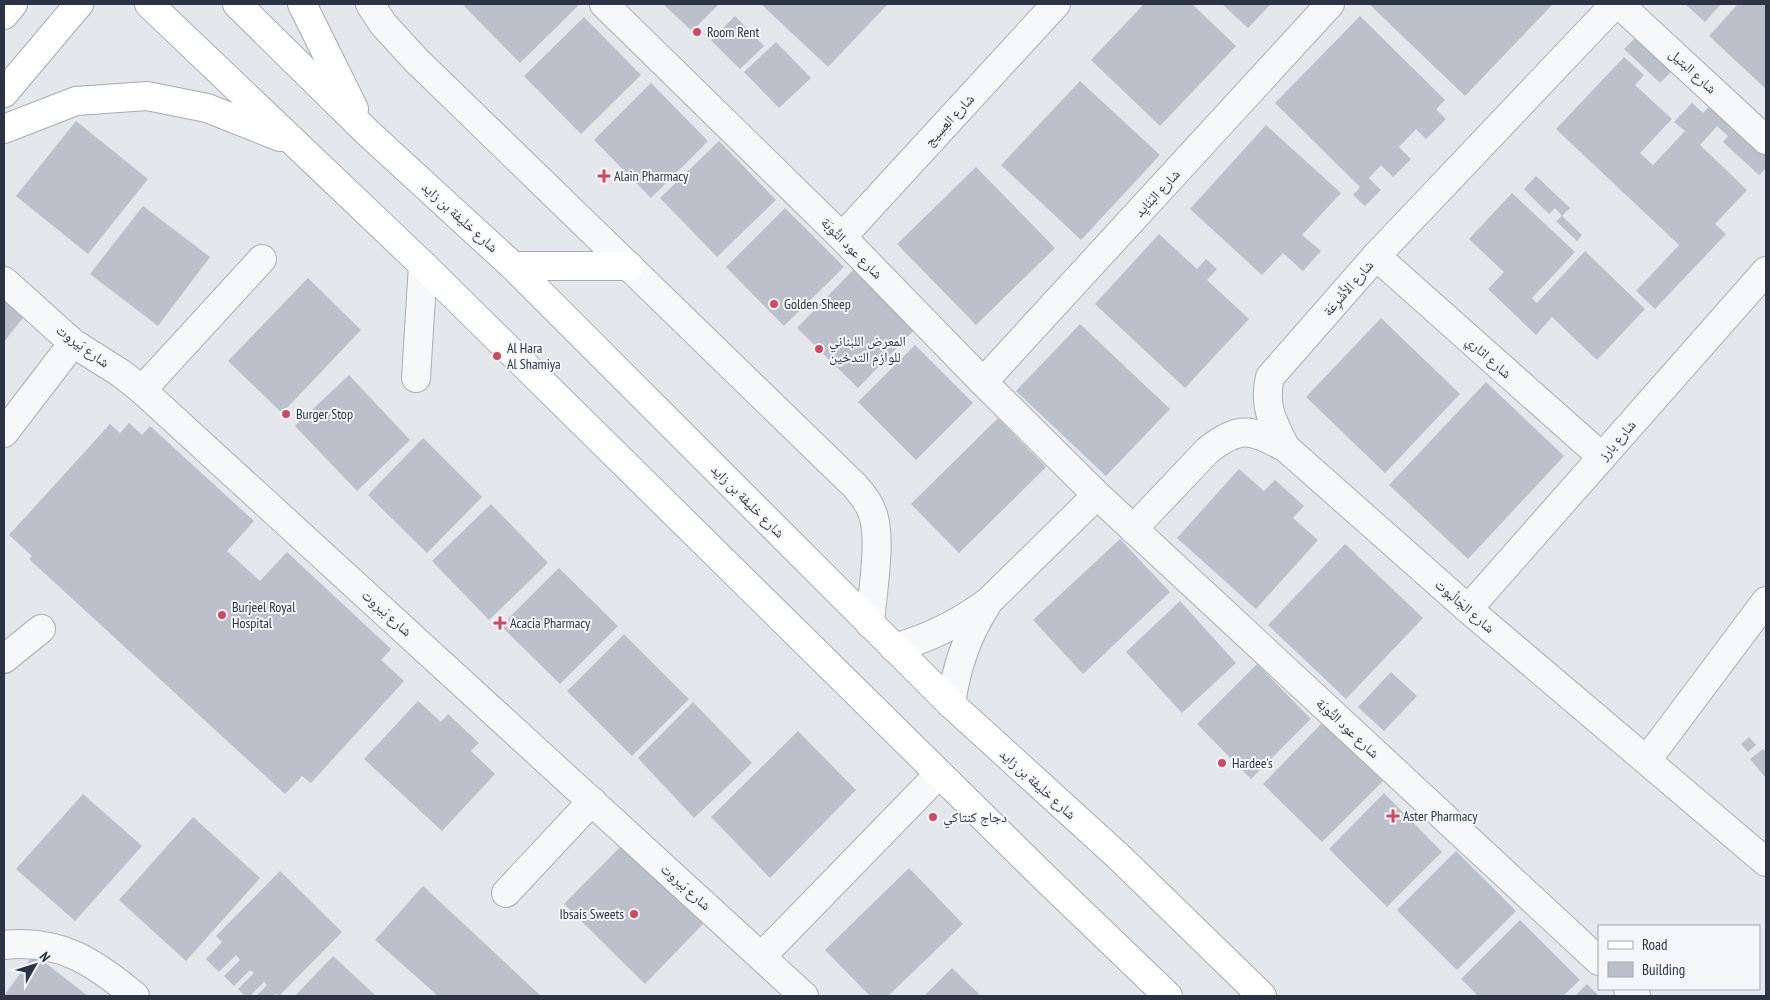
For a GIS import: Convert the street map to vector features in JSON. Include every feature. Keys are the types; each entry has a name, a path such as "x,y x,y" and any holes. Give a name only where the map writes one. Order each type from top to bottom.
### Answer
{"main road":[{"path":"4,15 13,4"},
{"path":"4,93 79,4"},
{"path":"150,4 292,142 423,265 939,774 1168,996"},
{"name":"شارع خليفة بن زايد","path":"237,4 367,132 513,266 951,704 1118,856 1262,996"},
{"path":"302,4 367,132"},
{"path":"4,129 76,101 147,96 207,108 292,142"},
{"path":"513,266 629,266"}],"street":[{"path":"370,4 383,24 416,60 854,485 866,500 874,518 877,537 870,624"},
{"name":"شارع عود التُّوبَة","path":"604,4 842,237 983,382 1097,495 1598,960"},
{"name":"شارع العِسِيج","path":"842,237 1056,4"},
{"name":"شارع البَنَايِد","path":"983,382 1330,4"},
{"name":"شارع الأَشْرِعَة","path":"1286,448 1269,411 1266,393 1270,377 1376,256 1615,4"},
{"name":"شارع البتيل","path":"1619,4 1766,140"},
{"name":"شارع اثاري","path":"1376,256 1602,457"},
{"path":"142,390 262,259"},
{"path":"416,378 423,265"},
{"name":"شارع بارز","path":"1468,609 1766,271"},
{"name":"شارع بَيروت","path":"4,281 73,343 122,374 142,390 804,996"},
{"path":"4,433 73,343"},
{"path":"1133,529 1208,450 1237,432 1255,432 1286,448"},
{"name":"شارع الجَالْبوت","path":"1286,448 1468,609 1766,862"},
{"path":"894,648 935,634 960,622 989,601 1097,495"},
{"path":"951,704 960,660 971,632 989,601"},
{"path":"1647,760 1766,601"},
{"path":"4,659 41,629"},
{"path":"762,956 939,774"},
{"path":"506,893 592,801"},
{"path":"4,945 19,943 50,946 76,954 107,973 135,996"}],"building":[{"path":"462,4 576,4 578,6 520,63"},
{"path":"663,4 719,4 692,31"},
{"path":"761,4 888,4 828,67"},
{"path":"1144,4 1192,4 1236,46 1160,126 1091,60"},
{"path":"1222,4 1271,4 1248,28"},
{"path":"1369,4 1553,4 1465,96"},
{"path":"1685,4 1721,4 1705,22"},
{"path":"1738,4 1766,4 1766,89 1709,36"},
{"path":"735,16 764,46 740,69 711,40"},
{"path":"1360,16 1445,100 1436,109 1446,119 1426,139 1416,129 1399,147 1411,159 1393,177 1381,165 1369,178 1381,190 1365,206 1353,195 1360,187 1275,103"},
{"path":"584,17 641,75 581,134 524,76"},
{"path":"1640,33 1676,67 1660,83 1624,49"},
{"path":"776,42 811,78 779,108 744,72"},
{"path":"1624,57 1644,75 1635,85 1672,119 1640,153 1653,165 1685,131 1674,122 1692,103 1703,113 1714,101 1766,151 1766,168 1759,175 1723,142 1728,136 1717,126 1700,145 1747,190 1715,224 1726,234 1655,309 1636,291 1679,245 1556,129"},
{"path":"1080,81 1160,155 1081,240 1001,165"},
{"path":"651,83 708,141 651,198 594,140"},
{"path":"76,121 148,179 88,254 16,196"},
{"path":"1266,125 1341,193 1302,235 1321,251 1303,271 1283,253 1262,275 1190,209"},
{"path":"719,141 776,200 717,257 660,198"},
{"path":"976,167 1055,248 976,325 897,244"},
{"path":"1536,176 1570,208 1562,216 1555,208 1549,214 1524,189"},
{"path":"1512,193 1575,252 1532,298 1537,303 1585,251 1645,309 1597,360 1552,317 1536,335 1488,289 1504,272 1469,239"},
{"path":"143,206 210,257 158,326 90,274"},
{"path":"785,208 844,267 784,326 726,267"},
{"path":"1562,216 1582,235 1577,241 1556,221"},
{"path":"1159,234 1197,269 1206,259 1217,269 1207,280 1249,319 1185,388 1095,304"},
{"path":"854,269 915,329 858,388 797,328"},
{"path":"308,278 361,330 282,413 228,361"},
{"path":"4,297 25,315 4,342"},
{"path":"1381,318 1460,394 1385,473 1306,397"},
{"path":"1080,324 1170,409 1106,476 1016,391"},
{"path":"915,345 973,403 916,460 858,402"},
{"path":"349,375 410,440 357,491 295,426"},
{"path":"1486,382 1564,456 1468,559 1389,485"},
{"path":"998,418 1046,467 959,553 911,504"},
{"name":"Burjeel Royal Hospital","path":"129,423 142,435 150,426 254,521 227,551 260,581 287,552 391,649 381,660 404,681 311,783 302,776 285,794 29,559 32,556 9,535 110,424 120,433"},
{"path":"423,438 482,497 427,553 368,495"},
{"path":"1239,469 1264,491 1275,480 1304,506 1293,518 1318,540 1256,609 1177,538"},
{"path":"491,504 548,563 489,620 432,561"},
{"path":"1120,539 1170,592 1083,674 1033,620"},
{"path":"1345,544 1423,618 1346,699 1268,625"},
{"path":"559,568 618,626 560,684 501,626"},
{"path":"1180,601 1236,663 1182,713 1126,652"},
{"path":"624,634 689,699 632,756 567,691"},
{"path":"1257,664 1311,719 1251,779 1197,724"},
{"path":"1391,672 1417,696 1384,731 1358,707"},
{"path":"418,701 441,722 448,714 479,743 471,751 495,774 442,831 364,759"},
{"path":"693,702 752,763 694,818 638,758"},
{"path":"1323,722 1383,781 1322,842 1263,784"},
{"path":"798,731 856,790 770,878 711,817"},
{"path":"1749,737 1756,745 1748,752 1741,744"},
{"path":"1763,749 1766,752 1766,778 1750,759"},
{"path":"1384,793 1442,852 1387,907 1329,849"},
{"path":"83,794 142,846 75,921 16,869"},
{"path":"193,817 260,878 186,961 119,900"},
{"name":"Ibsais Sweets","path":"623,844 704,923 645,984 564,904"},
{"path":"1456,851 1516,911 1457,970 1397,910"},
{"path":"909,868 963,924 888,996 870,996 825,950"},
{"path":"280,871 342,932 279,996 276,994 273,996 256,996 267,985 264,982 250,996 245,996 238,989 254,973 250,970 234,986 224,976 240,960 236,955 219,972 206,959 222,942 216,936"},
{"path":"423,886 541,996 438,996 375,940"},
{"path":"1520,920 1580,980 1563,996 1478,996 1461,979"},
{"path":"34,954 88,996 4,996"},
{"path":"333,956 376,996 295,996"},
{"path":"952,968 981,996 924,996"},
{"path":"1587,984 1599,996 1575,996"}],"place":[{"name":"Room Rent","path":"697,32"},
{"name":"Alain Pharmacy","path":"604,176"},
{"name":"Golden Sheep","path":"774,304"},
{"name":"المعرض اللبناني للوازم التدخين","path":"819,349"},
{"name":"Al Hara Al Shamiya","path":"497,356"},
{"name":"Burger Stop","path":"286,414"},
{"name":"Burjeel Royal Hospital","path":"222,615"},
{"name":"Acacia Pharmacy","path":"500,623"},
{"name":"Hardee's","path":"1222,763"},
{"name":"Aster Pharmacy","path":"1393,816"},
{"name":"دجاج كنتاكي","path":"933,817"},
{"name":"Ibsais Sweets","path":"634,914"}]}
